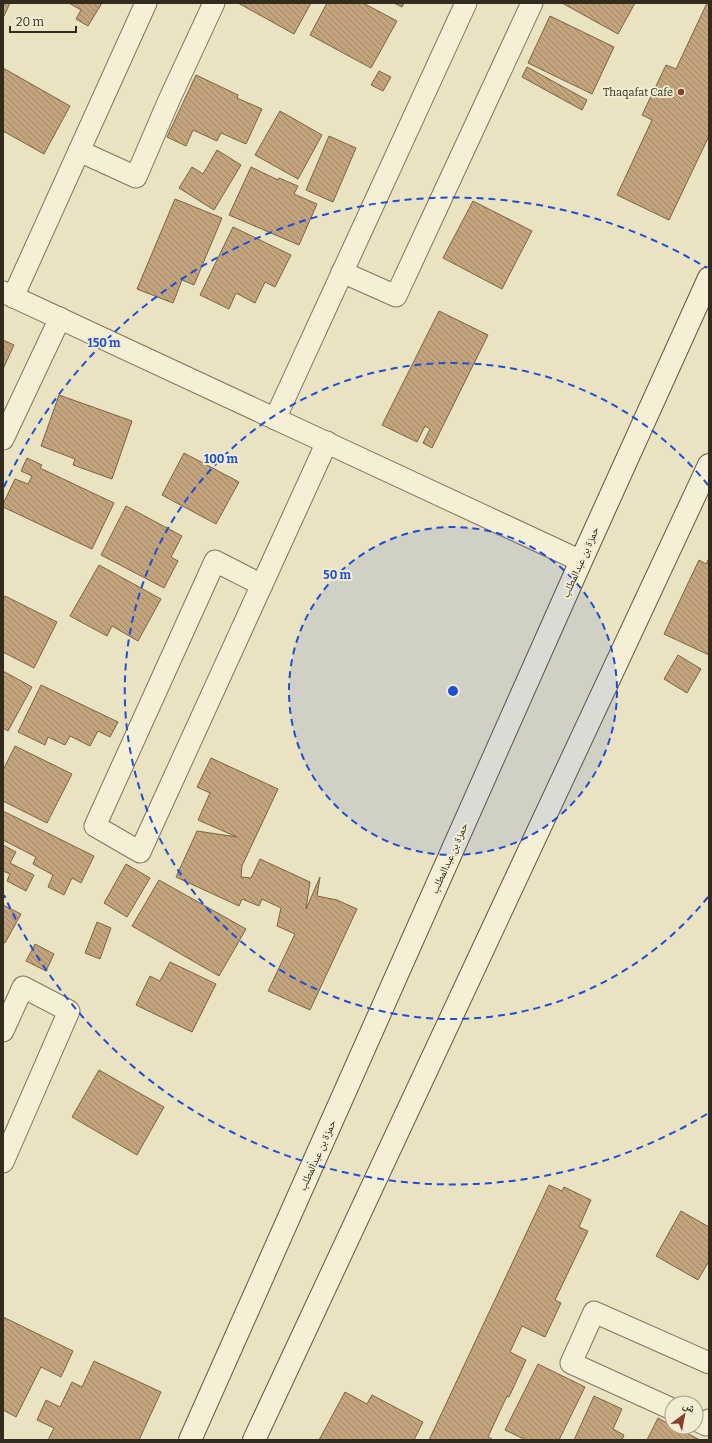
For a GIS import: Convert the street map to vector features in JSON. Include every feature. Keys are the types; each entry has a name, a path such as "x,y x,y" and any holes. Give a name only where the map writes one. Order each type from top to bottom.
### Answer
{"street":[{"path":"146,3 79,151 8,294 581,561"},
{"path":"79,151 136,177 169,100 214,3"},
{"path":"275,419 466,3"},
{"path":"342,272 396,296 532,3"},
{"name":"حمزة بن عبدالمطلب","path":"190,1440 581,561 709,278"},
{"path":"3,439 60,318"},
{"path":"262,585 215,561 94,826 140,852 262,585 327,442"},
{"path":"254,1440 709,465"},
{"path":"3,1031 23,987 69,1011 3,1162"},
{"path":"664,1405 571,1362 594,1312 709,1363"}],"building":[{"path":"3,3 10,3 3,18"},
{"path":"69,3 102,3 88,26 76,19 81,10"},
{"path":"238,3 311,3 294,34"},
{"path":"327,3 363,3 397,21 371,68 310,35"},
{"path":"394,3 404,3 402,7"},
{"path":"562,3 635,3 618,34"},
{"name":"Thaqafat Cafe","path":"707,3 709,3 709,136 669,220 617,195 652,120 642,115 666,65 676,69"},
{"path":"550,16 614,47 592,94 528,63"},
{"path":"527,67 587,100 582,110 522,77"},
{"path":"3,68 70,106 44,154 3,131"},
{"path":"379,71 391,77 383,91 371,85"},
{"path":"196,75 238,95 237,98 262,109 246,144 221,133 217,141 193,130 186,146 167,137"},
{"path":"280,111 322,135 298,179 255,155"},
{"path":"329,136 356,148 333,202 306,190"},
{"path":"217,150 241,165 214,210 179,188 192,167 203,174"},
{"path":"251,167 278,180 279,178 298,186 294,194 317,204 299,245 229,215"},
{"path":"175,199 222,218 194,285 182,280 173,303 137,289"},
{"path":"473,201 532,231 502,289 443,258"},
{"path":"233,227 291,255 275,287 265,282 255,303 236,293 229,309 200,295"},
{"path":"439,311 488,335 432,448 423,443 430,429 425,426 417,442 382,425"},
{"path":"3,340 14,345 3,369"},
{"path":"59,395 132,421 112,479 73,465 75,459 41,446"},
{"path":"184,453 239,482 216,524 162,495"},
{"path":"27,458 42,465 40,468 114,503 92,549 3,507 15,479 28,484 32,476 21,471"},
{"path":"126,506 182,536 171,557 178,561 164,588 101,555"},
{"path":"709,558 709,655 664,634 699,560 706,564"},
{"path":"99,565 161,599 138,641 112,626 107,636 70,616"},
{"path":"5,596 57,622 34,668 3,652 3,599"},
{"path":"678,655 701,669 687,693 664,679"},
{"path":"3,671 32,687 8,731 3,728"},
{"path":"41,685 118,722 110,737 98,731 90,746 70,736 65,745 48,737 45,745 18,732"},
{"path":"15,746 72,774 47,823 3,801 3,770"},
{"path":"211,758 278,789 242,866 241,877 251,878 260,859 310,882 306,909 320,877 317,896 337,900 357,909 310,1010 268,991 295,934 277,926 281,908 262,899 259,906 242,899 239,906 176,877 197,831 237,837 198,820 210,793 197,787"},
{"path":"3,811 94,856 81,883 72,878 64,895 48,887 53,875 33,864 36,857 3,840"},
{"path":"3,845 16,852 10,863 34,875 26,891 7,881 10,874 3,871"},
{"path":"126,864 150,878 127,917 104,903"},
{"path":"159,880 246,929 219,976 132,926"},
{"path":"3,905 21,914 5,943 3,942"},
{"path":"97,922 111,928 100,959 85,953"},
{"path":"35,944 54,954 46,971 26,961"},
{"path":"170,962 216,984 192,1032 136,1005 150,976 160,981"},
{"path":"99,1070 164,1107 137,1155 72,1117"},
{"path":"549,1185 562,1191 564,1187 591,1200 579,1227 588,1231 555,1300 561,1303 545,1337 522,1326 510,1352 526,1360 488,1437 492,1440 429,1440"},
{"path":"681,1211 709,1227 709,1261 698,1280 656,1256"},
{"path":"3,1317 73,1351 61,1377 41,1367 16,1417 3,1410"},
{"path":"94,1361 161,1392 139,1440 48,1440 54,1428 37,1420 46,1400 60,1407 72,1382 82,1387"},
{"path":"538,1364 585,1387 559,1440 526,1440 505,1430"},
{"path":"345,1392 367,1404 372,1395 423,1422 414,1440 319,1440"},
{"path":"594,1396 622,1409 613,1429 624,1435 622,1440 574,1440"},
{"path":"658,1418 664,1421 664,1435 690,1435 700,1440 647,1440"}],"place":[{"name":"Thaqafat Cafe","path":"681,92"}]}
